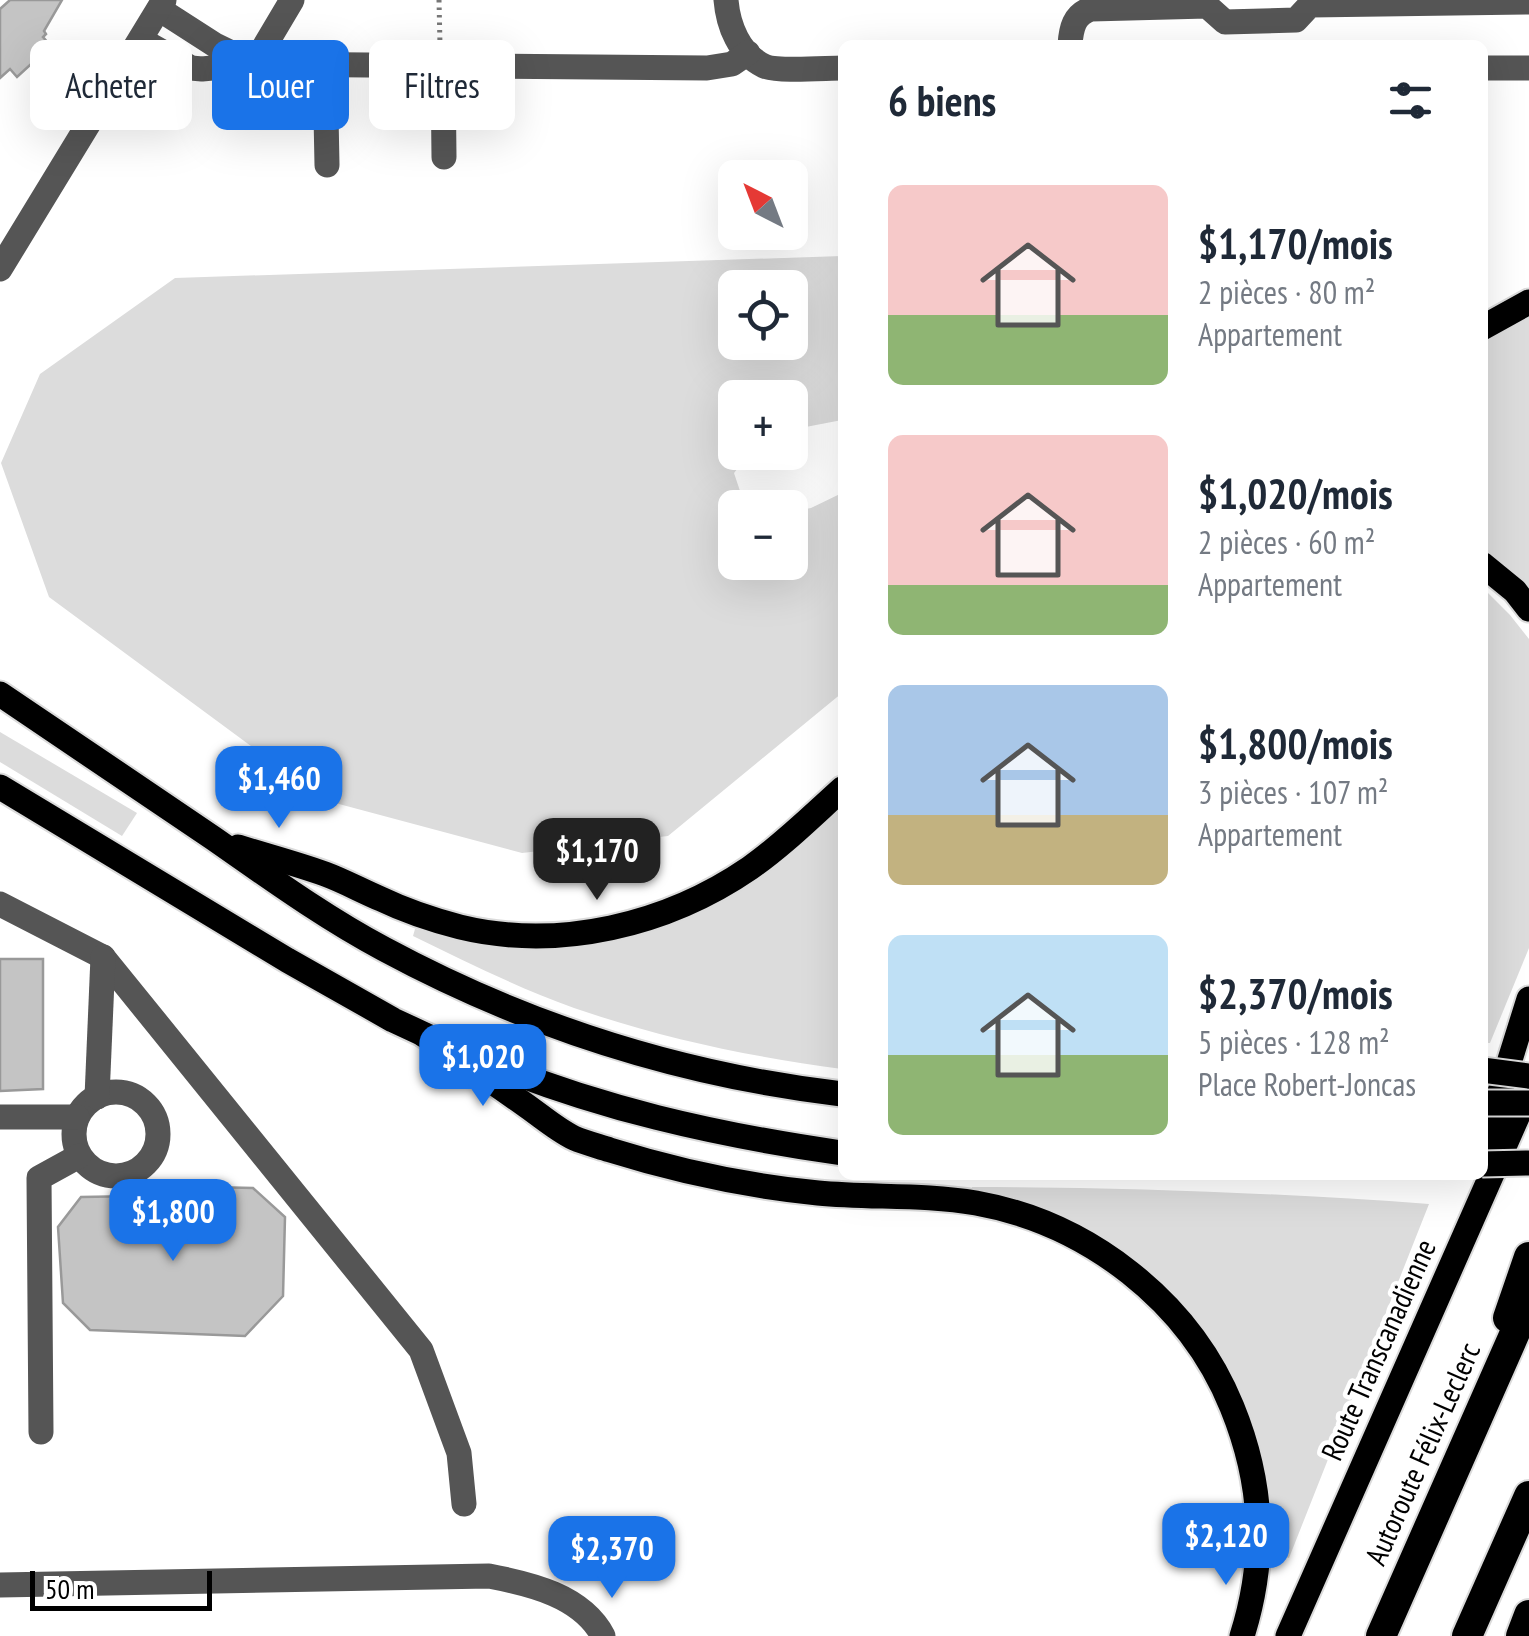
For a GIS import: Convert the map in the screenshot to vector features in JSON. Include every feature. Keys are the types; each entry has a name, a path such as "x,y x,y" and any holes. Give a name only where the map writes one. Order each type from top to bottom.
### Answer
{"highway":[{"path":"1466,1444 1529,1257"},
{"name":"Autoroute Félix-Leclerc","path":"1381,1636 1529,1301"},
{"path":"1467,1636 1529,1496"},
{"path":"1520,1636 1529,1615"}],"main road":[{"path":"1488,325 1529,302"},
{"path":"1488,569 1529,608"},
{"path":"0,694 282,887 420,968 494,1003 587,1038 735,1078 838,1093"},
{"path":"0,787 287,960 424,1035 572,1137 699,1174 786,1189 949,1200 1008,1210 1068,1234 1121,1265 1173,1312 1196,1340 1226,1391 1244,1440 1255,1480 1259,1527 1256,1582 1242,1636"},
{"path":"214,840 328,875 384,901 461,927 514,935 566,934 617,927 666,913 712,891 768,855 838,794"},
{"path":"1488,1129 1529,998"},
{"path":"424,1035 540,1083 652,1118 735,1136 838,1151"},
{"path":"1488,1071 1529,1076"},
{"name":"Route Transcanadienne","path":"1288,1636 1529,1090"},
{"path":"1488,1103 1529,1104"},
{"path":"1488,1164 1529,1164"},
{"path":"1432,1313 1472,1180"}],"street":[{"path":"268,40 292,0"},
{"path":"726,0 734,35 764,66 838,68"},
{"path":"1071,40 1077,18 1091,9 1207,6 1226,22 1296,20 1310,5 1529,2"},
{"path":"140,40 157,3 212,43"},
{"path":"515,67 707,68 732,64 748,52"},
{"path":"1488,68 1529,68"},
{"path":"0,269 7,241 80,130"},
{"path":"326,130 326,165"},
{"path":"444,130 444,157"},
{"path":"0,904 103,957 421,1350 459,1453 464,1504"},
{"path":"97,1097 103,957"},
{"path":"110,1092 138,1098 156,1120 156,1148 149,1161 126,1176 100,1174 88,1166 74,1144 77,1117 97,1097 110,1092"},
{"path":"0,1117 77,1117"},
{"path":"41,1432 39,1178 80,1156"},
{"path":"0,1585 489,1576 521,1582 575,1604 588,1614 603,1636"}],"path":[{"path":"428,16 439,16"}],"shaded area":[{"path":"838,256 838,421 808,427 808,380 718,380 718,470 736,470 740,490 718,490 718,580 808,580 808,509 838,495 838,696 668,836 522,853 324,800 49,597 1,463 40,374 175,278"},
{"path":"1529,317 1529,590 1488,553 1488,340"},
{"path":"1488,593 1529,639 1529,948 1490,1043"},
{"path":"0,732 137,813 122,836 0,762"},
{"path":"838,811 838,1068 706,1045 607,1019 533,992 413,936 415,929 521,948 619,940 711,907 767,873"},
{"path":"972,1187 1200,1191 1429,1204 1289,1558 1271,1553 1269,1487 1253,1424 1233,1378 1179,1300 1145,1268 1107,1241 1065,1219"}],"building":[{"path":"10,0 62,0 44,31 46,40 30,40 30,65 17,77 10,69 0,78 0,9"},
{"path":"0,959 43,959 43,1089 0,1091"},
{"path":"210,1187 253,1188 285,1217 283,1296 245,1336 90,1330 63,1303 58,1227 81,1197 139,1196 177,1220"}]}
